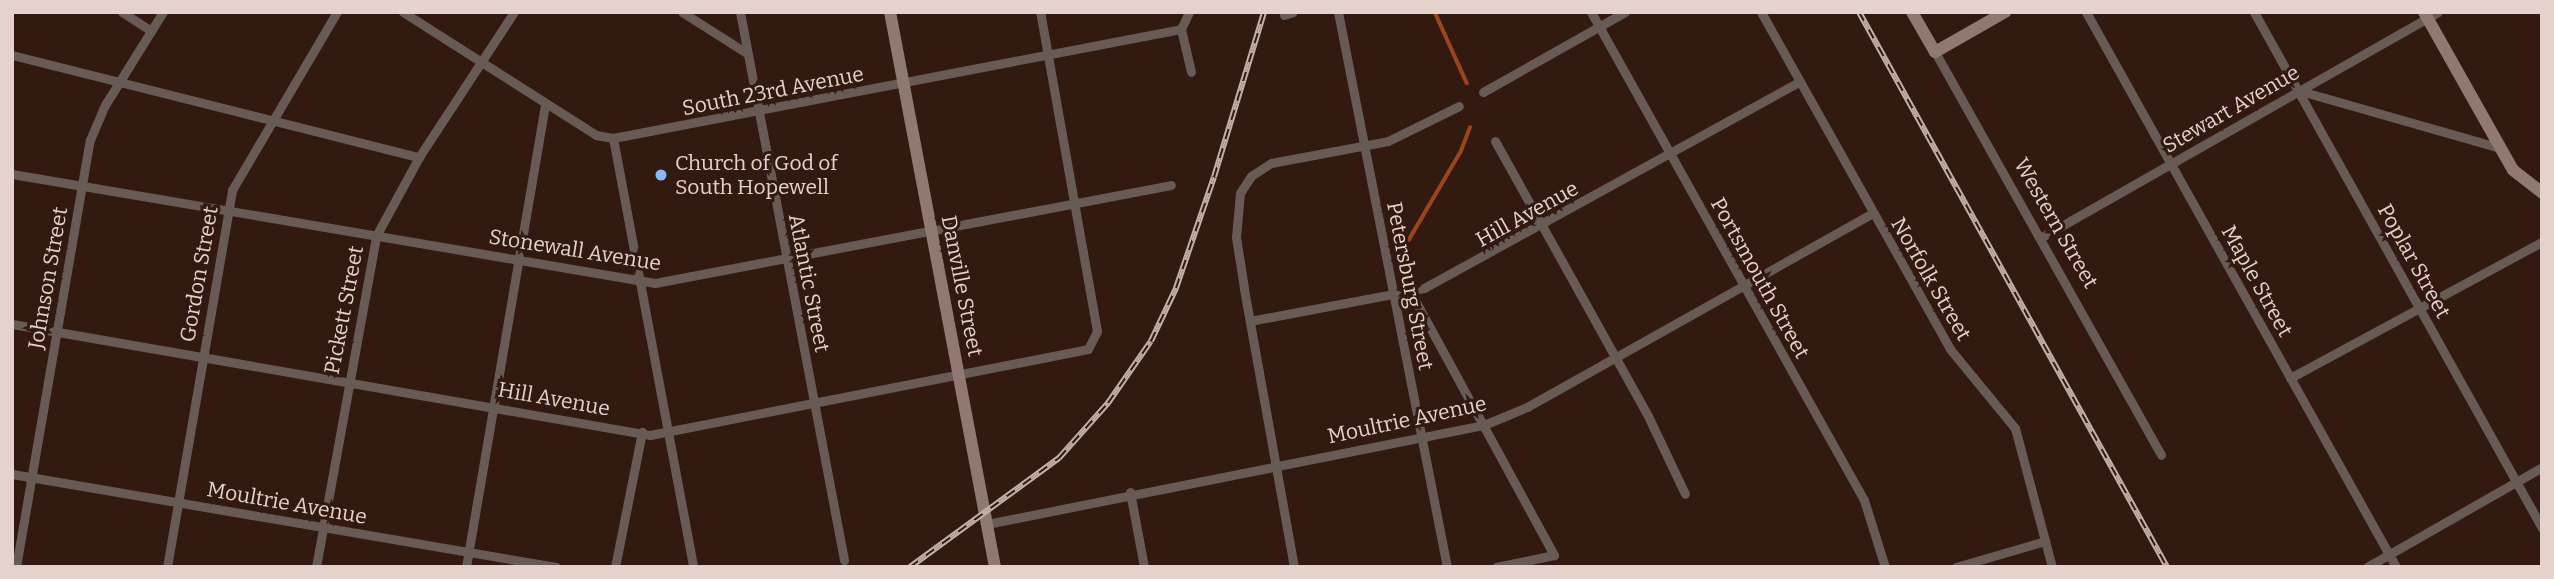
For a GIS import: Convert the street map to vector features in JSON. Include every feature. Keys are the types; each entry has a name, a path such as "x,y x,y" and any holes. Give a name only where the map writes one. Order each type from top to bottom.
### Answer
{"street":[{"path":"122,12 151,31"},
{"name":"Johnson Street","path":"16,567 90,140 119,82 163,12"},
{"name":"Gordon Street","path":"167,567 232,190 269,121 337,12"},
{"path":"403,12 596,135 612,138 694,567"},
{"name":"Pickett Street","path":"316,567 376,236 419,157 514,12"},
{"path":"681,12 745,52"},
{"name":"Atlantic Street","path":"740,12 745,52 759,112 844,560"},
{"name":"Danville Street","path":"890,12 995,567"},
{"path":"1040,12 1074,202"},
{"path":"1189,12 1181,29 1191,72"},
{"name":"Petersburg Street","path":"1338,12 1447,567"},
{"name":"Portsmouth Street","path":"1591,12 1864,499 1885,567"},
{"path":"1483,92 1625,12"},
{"name":"Norfolk Street","path":"1761,12 1950,349 2015,428 2052,567"},
{"name":"Western Street","path":"1912,12 2042,237 2161,455"},
{"path":"1935,52 2005,12"},
{"name":"Maple Street","path":"2086,12 2396,567"},
{"name":"Poplar Street","path":"2254,12 2542,528"},
{"path":"2429,14 2500,148 2521,179 2542,193"},
{"name":"Stewart Avenue","path":"2042,237 2429,14"},
{"name":"South 23rd Avenue","path":"612,138 759,112 1181,29"},
{"path":"12,55 419,157"},
{"name":"Hill Avenue","path":"1250,321 1410,291 1458,272 1800,82"},
{"path":"2298,90 2500,148"},
{"path":"466,567 545,104"},
{"path":"1294,567 1237,237 1240,193 1251,176 1271,163 1365,148 1402,136 1459,106"},
{"path":"1495,141 1615,356 1685,494"},
{"name":"Stonewall Avenue","path":"12,173 639,281 665,282 1171,185"},
{"name":"Hill Avenue","path":"12,324 642,432 668,432 1088,349 1097,331 1074,202"},
{"name":"Moultrie Avenue","path":"987,524 1130,492 1484,425 1527,407 1872,214"},
{"path":"2290,378 2542,242"},
{"path":"1410,291 1554,555 1496,567"},
{"path":"615,567 642,432"},
{"path":"2367,567 2542,467"},
{"name":"Moultrie Avenue","path":"12,474 556,567"},
{"path":"1130,492 1144,567"},
{"path":"1956,567 2045,541"}],"waterway":[{"path":"1435,12 1467,83"},
{"path":"1407,243 1461,151 1470,128"}],"railway":[{"path":"910,567 1059,458 1108,403 1151,341 1176,288 1214,177 1264,12"},
{"path":"1859,12 2167,567"}],"place":[{"name":"Church of God of South Hopewell","path":"661,175"}]}
